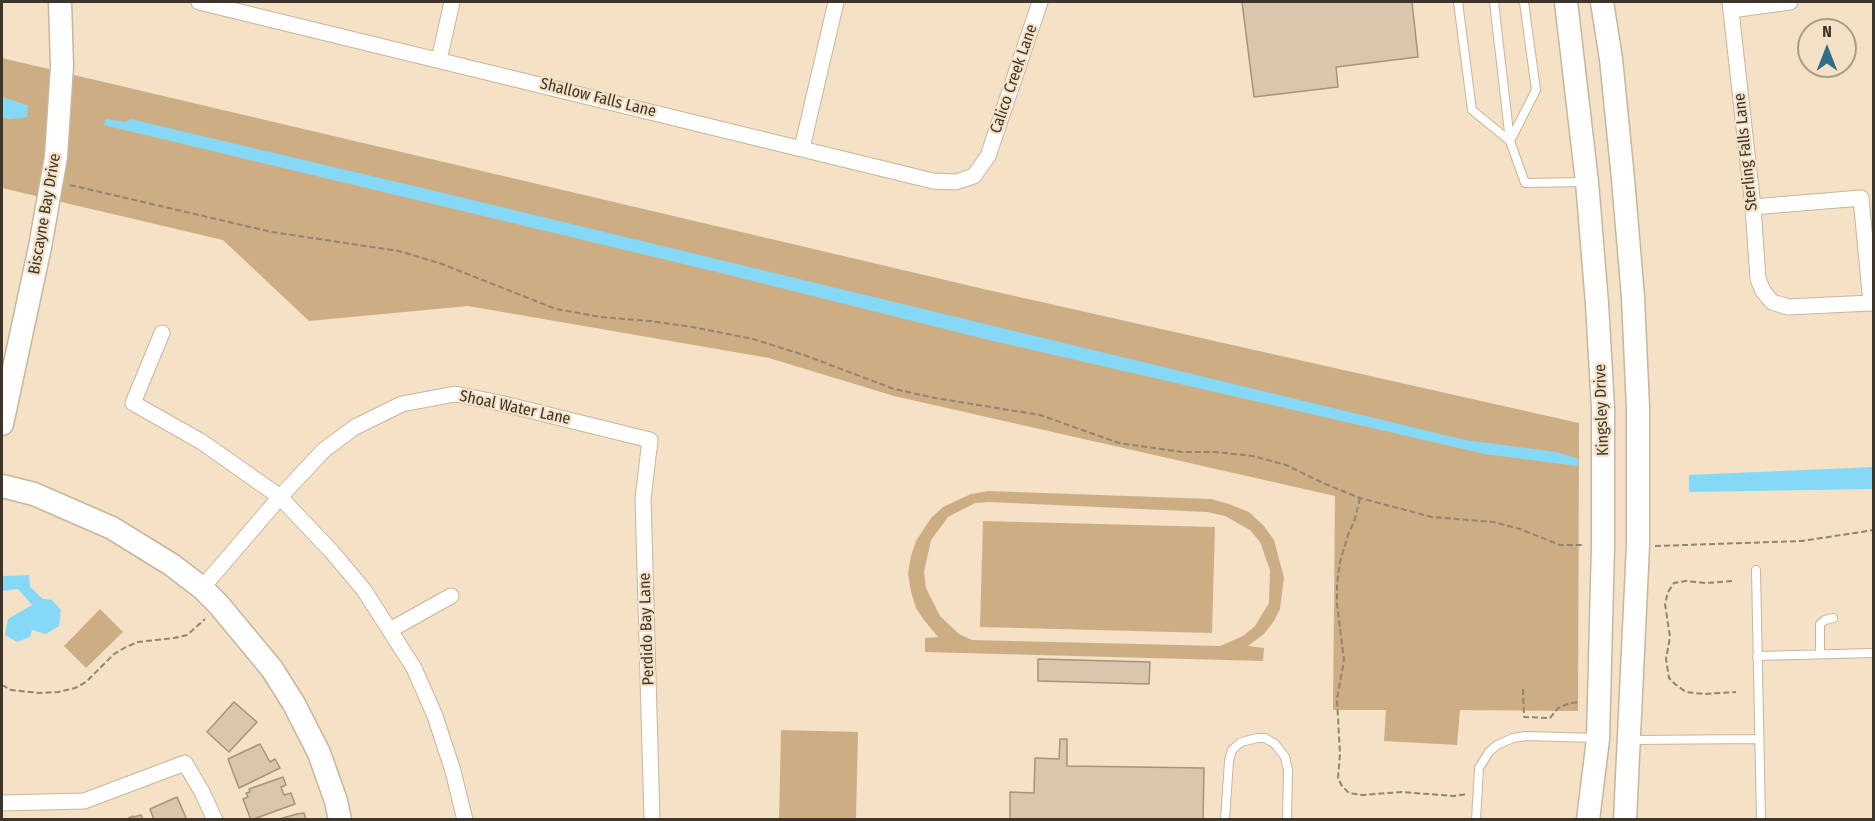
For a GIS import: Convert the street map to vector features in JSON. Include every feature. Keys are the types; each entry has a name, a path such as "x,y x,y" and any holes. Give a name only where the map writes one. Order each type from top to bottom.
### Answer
{"main road":[{"name":"Biscayne Bay Drive","path":"2,424 40,247 56,157 62,66 60,2"},
{"name":"Kingsley Drive","path":"1566,2 1587,182 1598,304 1603,408 1603,545 1598,739 1588,819"},
{"path":"1602,2 1611,59 1623,179 1633,297 1638,408 1638,546 1625,819"},
{"path":"1587,182 1623,179"},
{"path":"1603,408 1638,408"},
{"path":"2,486 34,494 112,528 172,565 202,588 272,669 299,712 319,753 340,819"},
{"path":"1598,739 1630,740"}],"street":[{"name":"Shallow Falls Lane","path":"199,2 933,181 956,182 974,176 988,156"},
{"path":"439,60 452,2"},
{"path":"802,148 836,2"},
{"name":"Calico Creek Lane","path":"988,156 1040,2"},
{"path":"1730,6 1790,2"},
{"name":"Sterling Falls Lane","path":"1730,6 1753,207 1758,279 1763,291 1768,299 1788,307 1871,303 1862,198 1753,207"},
{"path":"162,333 133,403 202,442 280,497 364,590 414,668 435,716 453,771 465,819"},
{"name":"Shoal Water Lane","path":"202,588 280,497 324,450 355,427 402,404 455,394 650,440"},
{"name":"Perdido Bay Lane","path":"650,440 643,500 652,819"},
{"path":"390,630 451,596"},
{"path":"2,803 84,801 185,764 215,819"}],"lane":[{"path":"1458,2 1472,110 1510,141"},
{"path":"1494,2 1510,141 1525,183 1587,182"},
{"path":"1510,141 1536,90 1524,2"},
{"path":"1756,570 1761,819"},
{"path":"1820,654 1820,624 1833,618"},
{"path":"1757,656 1874,653"},
{"path":"1476,819 1477,778 1483,760 1489,752 1504,741 1526,736 1598,739"},
{"path":"1225,819 1229,761 1232,750 1241,742 1264,738 1275,744 1285,757 1288,770 1287,819"},
{"path":"1630,740 1759,739"}],"path":[{"path":"65,184 272,232 399,251 442,264 556,309 601,317 692,327 753,339 804,355 894,389 1040,415 1119,443 1182,452 1215,452 1253,456 1286,465 1359,498 1432,517 1494,522 1520,529 1560,545 1587,545"},
{"path":"1359,498 1355,519 1340,562 1337,584 1337,604 1344,660 1337,699 1340,754 1338,778 1349,793 1362,795 1402,792 1454,796 1477,794"},
{"path":"1654,546 1802,541 1874,530"},
{"path":"1732,581 1706,583 1686,581 1674,584 1668,592 1665,604 1670,637 1666,659 1670,678 1686,692 1704,694 1736,692"},
{"path":"2,685 11,690 40,693 75,688 86,682 114,654 126,647 138,642 187,635 219,605"},
{"path":"1523,689 1524,717 1550,718 1558,708 1570,703 1582,702"}],"shaded area":[{"path":"2,58 988,290 1579,423 1578,711 1460,710 1457,745 1384,741 1386,710 1333,710 1335,496 894,396 769,358 468,306 309,321 223,240 2,188 2,117 12,119 28,106 2,97"},
{"path":"988,491 1211,499 1249,512 1264,526 1274,540 1284,578 1280,609 1274,621 1264,634 1248,646 1264,648 1263,661 925,652 925,638 938,637 916,608 908,573 911,556 916,541 931,518 943,507 971,494","holes":["975,503 1207,512 1225,516 1250,530 1260,542 1270,570 1269,603 1255,626 1243,636 1220,646 972,640 959,634 940,616 926,588 924,572 931,540 948,517"]},
{"path":"983,521 1215,527 1212,633 980,627"},
{"path":"100,609 123,632 86,668 64,646"},
{"path":"781,730 858,732 856,819 779,819"}],"water":[{"path":"2,97 28,106 27,117 12,119 2,117"},
{"path":"106,119 126,122 130,119 1465,440 1556,452 1579,459 1577,466 1485,454 989,340 721,273 104,125"},
{"path":"1873,467 1873,489 1689,492 1689,475"},
{"path":"29,575 30,587 43,599 52,600 61,610 59,626 46,634 32,630 30,637 17,642 5,635 8,619 32,605 18,589 2,591 2,576"}],"building":[{"path":"1242,2 1412,2 1418,57 1336,67 1338,87 1254,97"},
{"path":"1038,659 1150,662 1149,684 1038,681"},
{"path":"234,702 257,722 229,752 207,732"},
{"path":"1060,739 1067,739 1067,766 1204,768 1203,820 1010,820 1010,792 1034,793 1035,758 1059,759"},
{"path":"260,744 270,762 275,759 280,768 239,788 228,759"},
{"path":"283,777 286,785 281,787 284,795 291,793 295,804 251,820 243,799 248,797 246,793 250,792 249,789"},
{"path":"177,797 187,820 154,820 150,809"},
{"path":"304,813 306,820 276,820 297,814"},
{"path":"141,815 143,820 125,820 133,816"}]}
